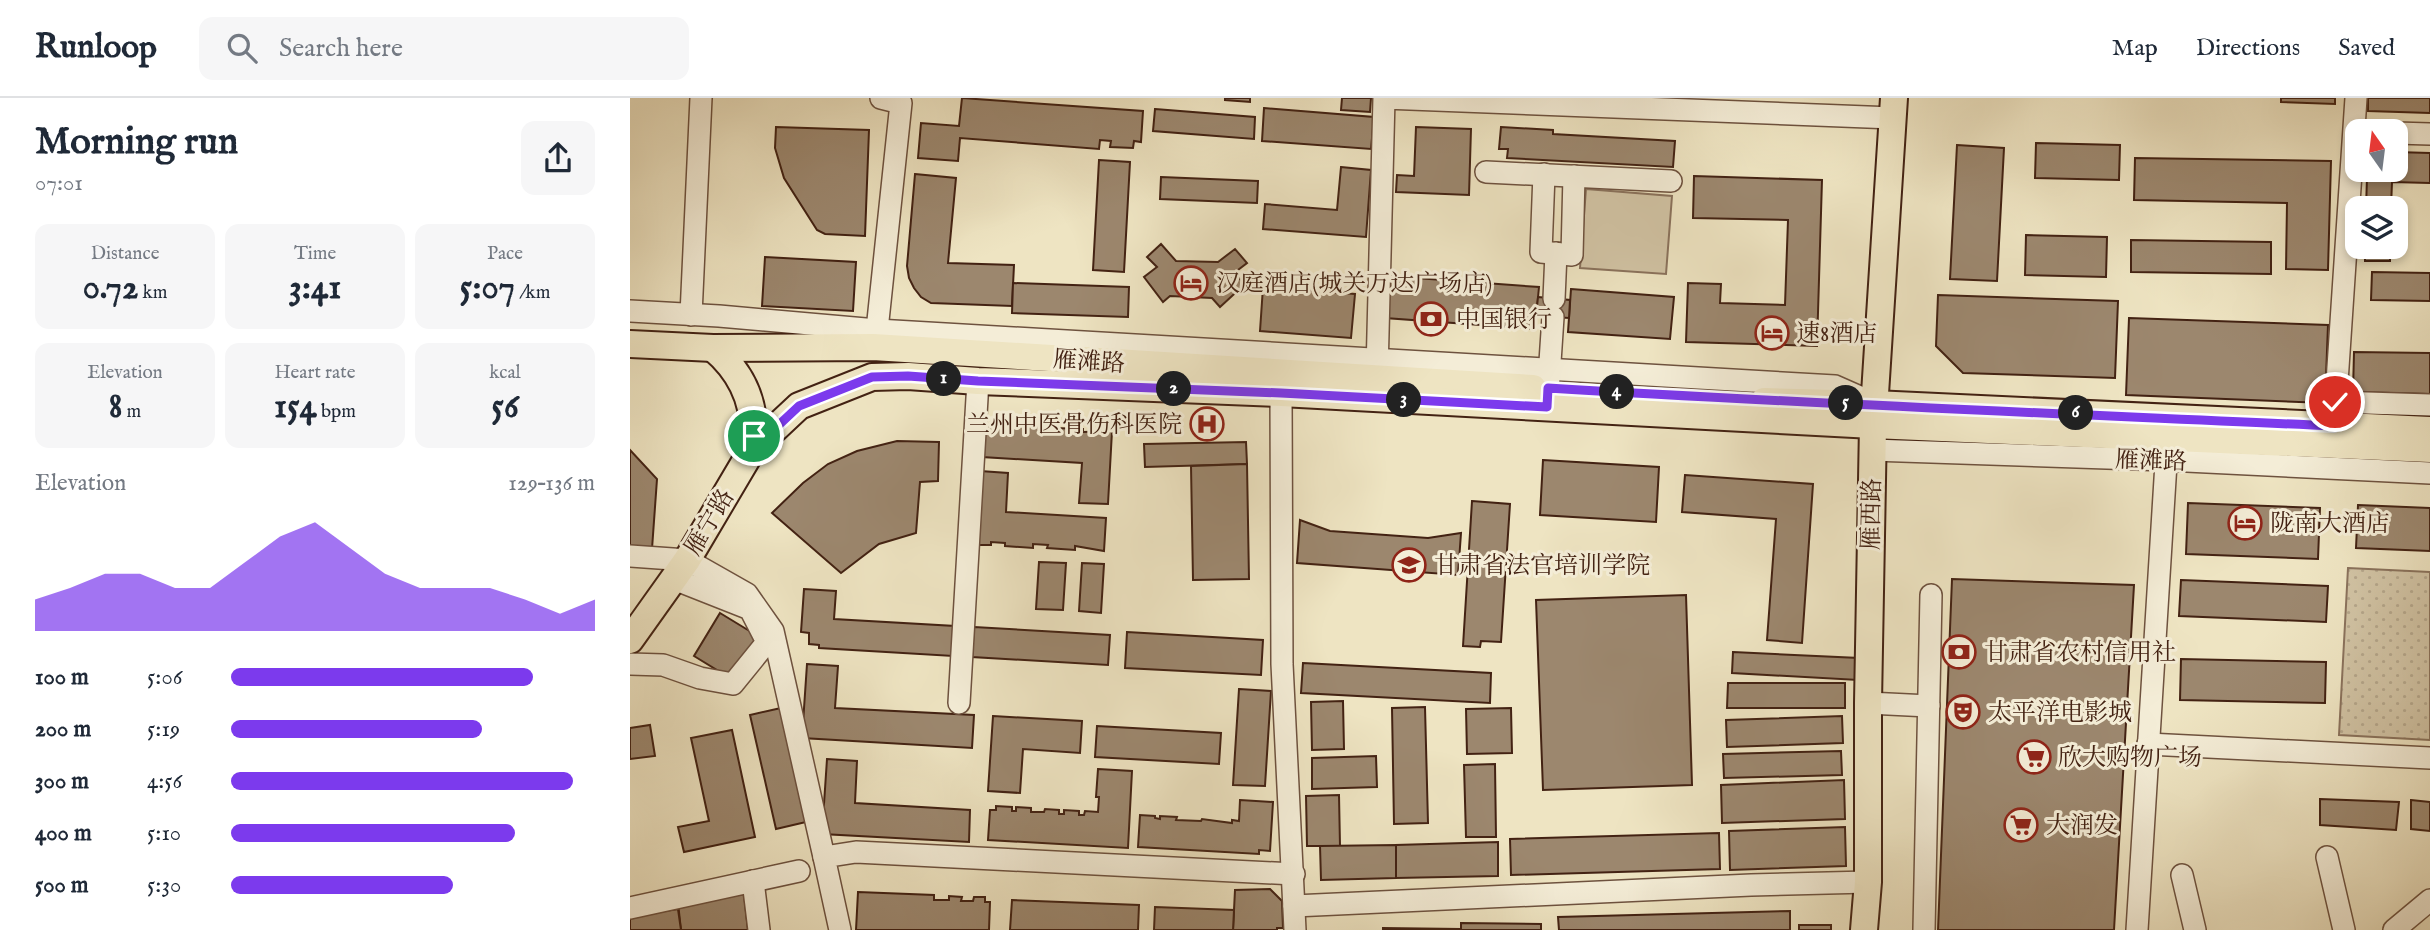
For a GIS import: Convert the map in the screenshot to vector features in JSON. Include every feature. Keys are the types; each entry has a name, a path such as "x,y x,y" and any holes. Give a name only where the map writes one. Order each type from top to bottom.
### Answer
{"main road":[{"name":"雁西路","path":"1864,930 1868,882 1873,426 1894,108"},
{"name":"雁滩路","path":"630,344 713,348 875,339 1376,379 1797,403 1873,426 2167,449 2334,424 2430,449"},
{"path":"713,348 734,368 748,393 754,422 752,450"},
{"name":"雁滩路","path":"872,377 908,376 1281,393 1376,379"},
{"name":"雁宁路","path":"630,640 681,569 752,450 799,406 872,377"},
{"name":"雁滩路","path":"1873,426 2334,424 2430,430"}],"street":[{"path":"691,314 701,98"},
{"path":"630,311 691,314 875,339 901,103 881,98"},
{"path":"1556,253 1548,388 1376,379 1384,98 1894,108"},
{"path":"2334,424 2356,98"},
{"path":"2408,133 2430,134"},
{"path":"1486,172 1671,181"},
{"path":"1544,174 1541,252 1572,254 1574,176"},
{"path":"959,703 978,381"},
{"path":"1281,393 1282,664 1295,930"},
{"name":"雁滩路","path":"2334,424 2430,405"},
{"name":"雁滩路","path":"1873,426 2048,465 2167,449 2430,473"},
{"path":"2137,930 2167,449"},
{"path":"630,556 681,569 747,594 773,631 840,930"},
{"path":"630,664 663,665 700,678 733,684 767,642 750,609 681,569"},
{"path":"1924,930 1931,595"},
{"path":"1868,703 1929,706"},
{"path":"2148,744 2430,758"},
{"path":"824,857 856,852 1294,874"},
{"path":"2327,858 2344,930"},
{"path":"630,908 799,871"},
{"path":"2182,875 2195,930"},
{"path":"753,881 759,930"},
{"path":"1294,906 1868,882"},
{"path":"2394,930 2430,900"}],"shaded area":[{"path":"1586,189 1672,196 1666,274 1580,268"},
{"path":"2348,568 2430,572 2430,740 2339,735"}],"building":[{"path":"962,98 1143,111 1141,142 1134,141 1133,148 1110,147 1111,141 1100,140 1099,149 960,138 958,161 918,158 921,123 959,126"},
{"path":"1250,98 1250,102 1225,100"},
{"path":"1342,98 1371,98 1370,112 1341,110"},
{"path":"2281,98 2335,98 2335,104 2281,102"},
{"path":"2368,98 2430,98 2430,113 2368,111"},
{"path":"1264,108 1374,117 1371,149 1262,141"},
{"path":"1155,109 1255,117 1254,139 1153,131"},
{"path":"776,127 869,130 865,236 825,234 817,230 784,178 775,148"},
{"path":"1416,127 1471,129 1469,195 1396,192 1397,175 1414,176"},
{"path":"1501,127 1553,130 1553,134 1675,141 1673,167 1507,158 1508,149 1499,149"},
{"path":"2036,143 2120,145 2119,180 2035,178"},
{"path":"1957,145 2004,148 1997,281 1950,279"},
{"path":"2408,152 2430,153 2430,183 2392,182 2408,182"},
{"path":"2135,158 2331,161 2328,270 2286,269 2287,203 2134,200"},
{"path":"1099,160 1130,162 1124,272 1093,270"},
{"path":"1341,167 1371,170 1366,237 1263,229 1265,204 1337,210"},
{"path":"915,174 956,178 948,263 1014,265 1012,306 931,303 921,297 914,288 907,266"},
{"path":"1694,176 1822,180 1817,346 1686,342 1688,283 1721,284 1720,303 1785,305 1788,220 1693,218"},
{"path":"1161,177 1258,181 1257,203 1160,199"},
{"path":"2367,182 2392,182 2391,196 2366,196"},
{"path":"2026,235 2107,237 2106,277 2025,275"},
{"path":"2131,240 2271,242 2271,274 2131,272"},
{"path":"1161,244 1176,261 1218,262 1235,249 1247,263 1234,273 1245,284 1220,307 1212,298 1170,296 1163,302 1144,277 1157,267 1147,257"},
{"path":"765,257 856,262 853,311 762,306"},
{"path":"2365,259 2390,259 2390,261"},
{"path":"2372,272 2430,273 2430,301 2371,300"},
{"path":"1388,276 1539,287 1535,329 1385,318"},
{"path":"1013,283 1129,287 1128,317 1012,313"},
{"path":"1263,287 1355,294 1351,338 1260,331"},
{"path":"1571,289 1674,297 1670,339 1568,332"},
{"path":"1938,295 2118,301 2115,378 1963,373 1936,346"},
{"path":"1538,297 1570,300 1569,318 1536,316"},
{"path":"2129,318 2328,325 2325,403 2126,395"},
{"path":"2354,352 2430,353 2430,394 2353,392"},
{"path":"984,424 1013,429 1013,425 1055,431 1055,428 1083,429 1083,432 1112,431 1108,504 1079,503 1082,463 982,457"},
{"path":"897,441 939,442 938,481 920,482 916,533 879,544 841,573 772,513 803,483 828,464 857,451"},
{"path":"1246,442 1247,464 1145,467 1144,444"},
{"path":"630,450 657,479 652,549 630,548"},
{"path":"1543,460 1659,467 1656,522 1540,515"},
{"path":"1247,464 1249,579 1193,580 1191,466"},
{"path":"980,471 1008,473 1006,512 1106,518 1104,551 1075,546 1075,550 1033,544 1033,548 1005,546 1005,543 991,542 991,545 975,545"},
{"path":"1685,475 1813,484 1802,643 1767,640 1776,519 1682,512"},
{"path":"1472,501 1510,504 1501,642 1481,641 1480,647 1463,646"},
{"path":"2188,503 2320,508 2318,559 2186,554"},
{"path":"2358,505 2430,508 2430,551 2356,548"},
{"path":"1300,520 1330,531 1428,538 1461,533 1458,575 1297,563"},
{"path":"1039,562 1066,563 1063,610 1036,609"},
{"path":"1082,563 1104,564 1101,613 1079,611"},
{"name":"欣大购物广场","path":"1952,579 2134,585 2114,930 1938,930"},
{"path":"2181,580 2328,586 2326,622 2179,616"},
{"path":"804,589 836,591 834,619 955,626 953,656 819,648 819,645 809,644 809,633 801,632"},
{"path":"1686,595 1692,785 1543,790 1536,600"},
{"path":"720,613 761,638 735,681 694,656"},
{"path":"974,627 1110,635 1108,665 972,657"},
{"path":"1127,632 1263,640 1261,675 1125,668"},
{"path":"1733,652 1859,658 1858,680 1732,673"},
{"path":"2181,659 2326,662 2325,703 2180,700"},
{"path":"1303,663 1491,673 1490,703 1301,693"},
{"path":"807,664 838,666 835,708 974,715 972,748 802,738"},
{"path":"1728,683 1845,683 1845,708 1727,708"},
{"path":"1239,689 1271,691 1265,786 1233,785"},
{"path":"1343,701 1344,749 1312,750 1311,702"},
{"path":"1425,707 1428,823 1394,824 1392,708"},
{"path":"781,708 806,822 776,829 750,715"},
{"path":"1511,708 1512,753 1467,754 1466,709"},
{"path":"993,716 1082,721 1080,753 1023,749 1020,793 988,791"},
{"path":"1842,716 1843,743 1727,747 1726,720"},
{"path":"650,725 655,756 630,759 630,728"},
{"path":"1097,726 1221,733 1219,764 1095,757"},
{"path":"732,730 755,837 684,852 678,827 709,821 691,738"},
{"path":"1841,751 1842,775 1724,778 1723,754"},
{"path":"1376,756 1377,787 1312,789 1312,758"},
{"path":"827,759 857,761 855,803 970,810 969,842 822,834"},
{"path":"1495,764 1496,837 1466,837 1464,765"},
{"path":"1098,769 1132,771 1128,848 988,840 990,810 996,810 996,806 1012,807 1012,811 1016,811 1016,807 1031,808 1031,812 1059,810 1059,814 1064,814 1064,810 1079,811 1079,815 1084,815 1085,811 1098,812"},
{"path":"1844,780 1845,819 1722,823 1721,785"},
{"path":"1339,795 1340,846 1307,846 1306,796"},
{"path":"2320,799 2399,802 2396,830 2320,825"},
{"path":"1240,800 1273,802 1270,851 1259,850 1259,854 1138,847 1140,815 1160,819 1160,816 1177,817 1176,820 1202,819 1232,823 1232,820 1239,821"},
{"path":"2411,800 2430,802 2430,831 2411,829"},
{"path":"1845,827 1846,866 1730,870 1729,831"},
{"path":"1719,833 1720,869 1511,875 1510,839"},
{"path":"1498,842 1498,876 1396,878 1396,845"},
{"path":"1396,845 1396,878 1321,880 1320,846"},
{"path":"1270,889 1282,901 1283,928 1233,930 1235,890"},
{"path":"858,892 934,895 934,900 949,900 949,896 962,897 961,901 973,901 974,897 985,897 985,902 990,902 989,930 856,930"},
{"path":"744,894 748,930 681,930 678,903"},
{"path":"1012,900 1139,905 1138,930 1010,930"},
{"path":"1155,907 1234,910 1233,930 1154,930"},
{"path":"678,909 681,930 630,930 630,916"},
{"path":"1790,911 1790,930 1559,930 1558,917"},
{"path":"1461,923 1541,924 1541,930 1383,930 1461,929"},
{"path":"1799,925 1831,925 1831,930 1799,930"}],"place":[{"name":"汉庭酒店(城关万达广场店)","path":"1191,283"},
{"name":"中国银行","path":"1431,319"},
{"name":"速8酒店","path":"1772,333"},
{"name":"兰州中医骨伤科医院","path":"1207,424"},
{"name":"陇南大酒店","path":"2245,523"},
{"name":"甘肃省法官培训学院","path":"1409,565"},
{"name":"甘肃省农村信用社","path":"1959,652"},
{"name":"太平洋电影城","path":"1963,712"},
{"name":"欣大购物广场","path":"2034,757"},
{"name":"大润发","path":"2021,825"}],"route":[{"path":"754,436 752,450 799,406 872,377 908,376 1547,407 1548,388 1797,403 1874,404 2334,426 2335,402"}]}
